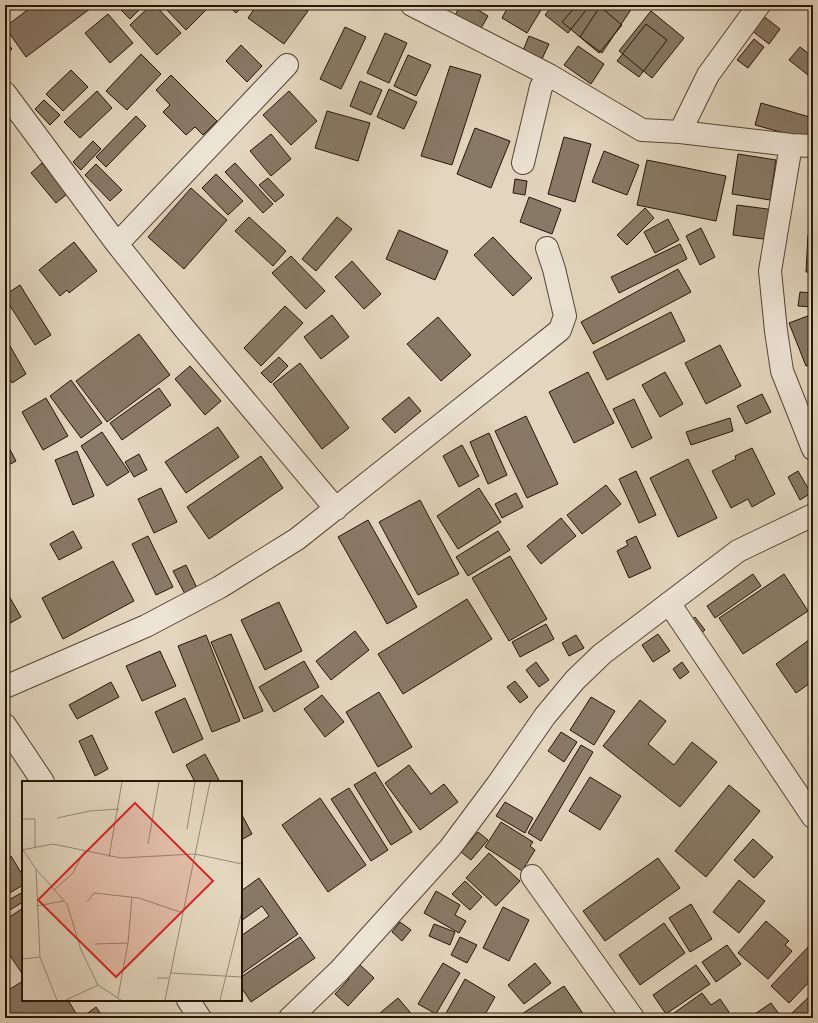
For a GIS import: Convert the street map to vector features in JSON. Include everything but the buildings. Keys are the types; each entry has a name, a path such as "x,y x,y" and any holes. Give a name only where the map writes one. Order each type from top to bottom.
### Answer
{"street":[{"path":"412,5 549,75 642,130 680,132 791,145 813,146"},
{"path":"680,132 708,75 759,5"},
{"path":"117,244 287,65"},
{"path":"523,163 541,87 549,75"},
{"path":"5,93 117,244 184,328 336,509"},
{"path":"791,145 770,271 782,371 813,449"},
{"path":"5,687 146,626 220,587 297,539 560,330 565,316 554,269 546,248"},
{"path":"290,1018 339,971 450,848 497,785 545,716 574,680 602,654 738,550 813,515"},
{"path":"669,603 813,817"},
{"path":"5,725 42,781"},
{"path":"532,876 633,1018"},
{"path":"189,1001 200,1018"}]}
